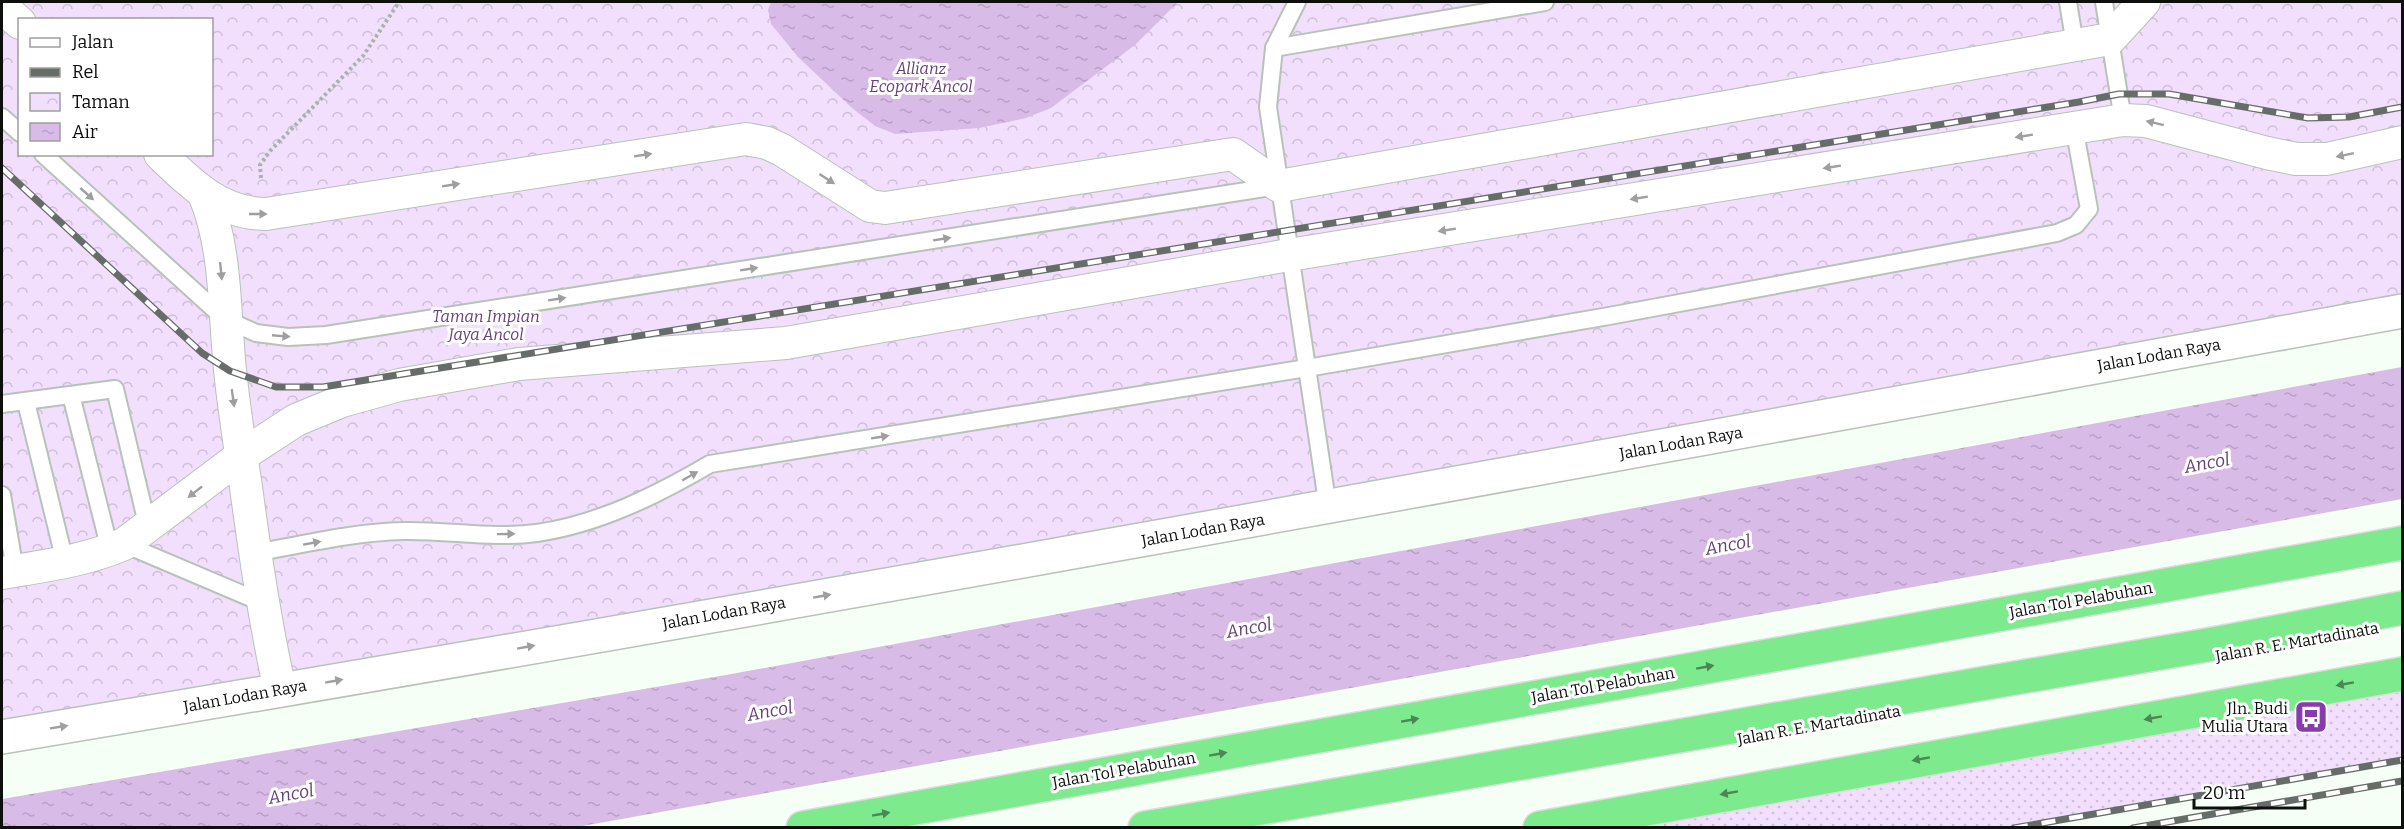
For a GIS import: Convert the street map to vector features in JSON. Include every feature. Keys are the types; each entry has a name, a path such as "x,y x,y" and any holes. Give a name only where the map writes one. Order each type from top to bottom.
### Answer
{"highway":[{"name":"Jalan Tol Pelabuhan","path":"803,828 2403,543"},
{"path":"1145,828 2201,646 2403,608"},
{"name":"Jalan R. E. Martadinata","path":"1235,828 2403,623"},
{"path":"1539,828 2403,674"}],"main road":[{"name":"Jalan Lodan Raya","path":"2,737 1328,508 2403,310"}],"street":[{"path":"162,156 204,194 231,209 249,214 266,214 747,139 767,143 782,150 870,206 885,208 1233,154 1279,186 2110,39 2144,2"},
{"path":"2,6 18,21"},
{"path":"8,572 65,562 127,541 241,456 296,420 342,401 399,385 519,364 786,343 1289,255 2123,120 2146,121 2296,159 2327,159 2403,142"},
{"path":"204,194 217,231 241,456 263,603 280,690"}],"lane":[{"path":"1297,2 1274,48 1268,107 1328,508"},
{"path":"1274,48 1545,2"},
{"path":"2068,2 2075,45"},
{"path":"2104,2 2123,120"},
{"path":"2,117 18,131"},
{"path":"255,553 361,534 405,531 507,535 537,533 580,524 619,511 710,464 1307,368 1609,316 2057,233 2076,225 2089,209 2074,128"},
{"path":"45,156 225,319 256,333 288,337 326,335 1279,186"},
{"path":"2,404 115,389 127,541"},
{"path":"71,395 127,541 263,603"},
{"path":"26,402 65,562"},
{"path":"2,495 8,572"}],"path":[{"path":"266,214 260,165 276,145 363,57 399,2"}],"green space":[{"name":"Taman Impian Jaya Ancol","path":"2,2 2402,2 2402,310 2,737"},
{"path":"2402,674 2402,760 2014,827 1540,828"}],"water":[{"path":"771,2 1178,2 1135,45 1051,108 1026,118 979,128 895,134 875,126 852,108 798,57 771,24 768,10"},
{"name":"Ancol","path":"2402,367 2402,499 577,827 2,827 2,799 726,675"}],"railway":[{"path":"2,168 202,353 230,371 276,387 323,387 2119,94 2169,94 2308,118 2349,117 2402,107"},
{"path":"2014,828 2402,760"},
{"path":"2133,828 2402,781"}],"place":[{"name":"Jln. Budi Mulia Utara","path":"2311,717"}],"park label":[{"name":"Allianz Ecopark Ancol","path":"921,77"}]}
